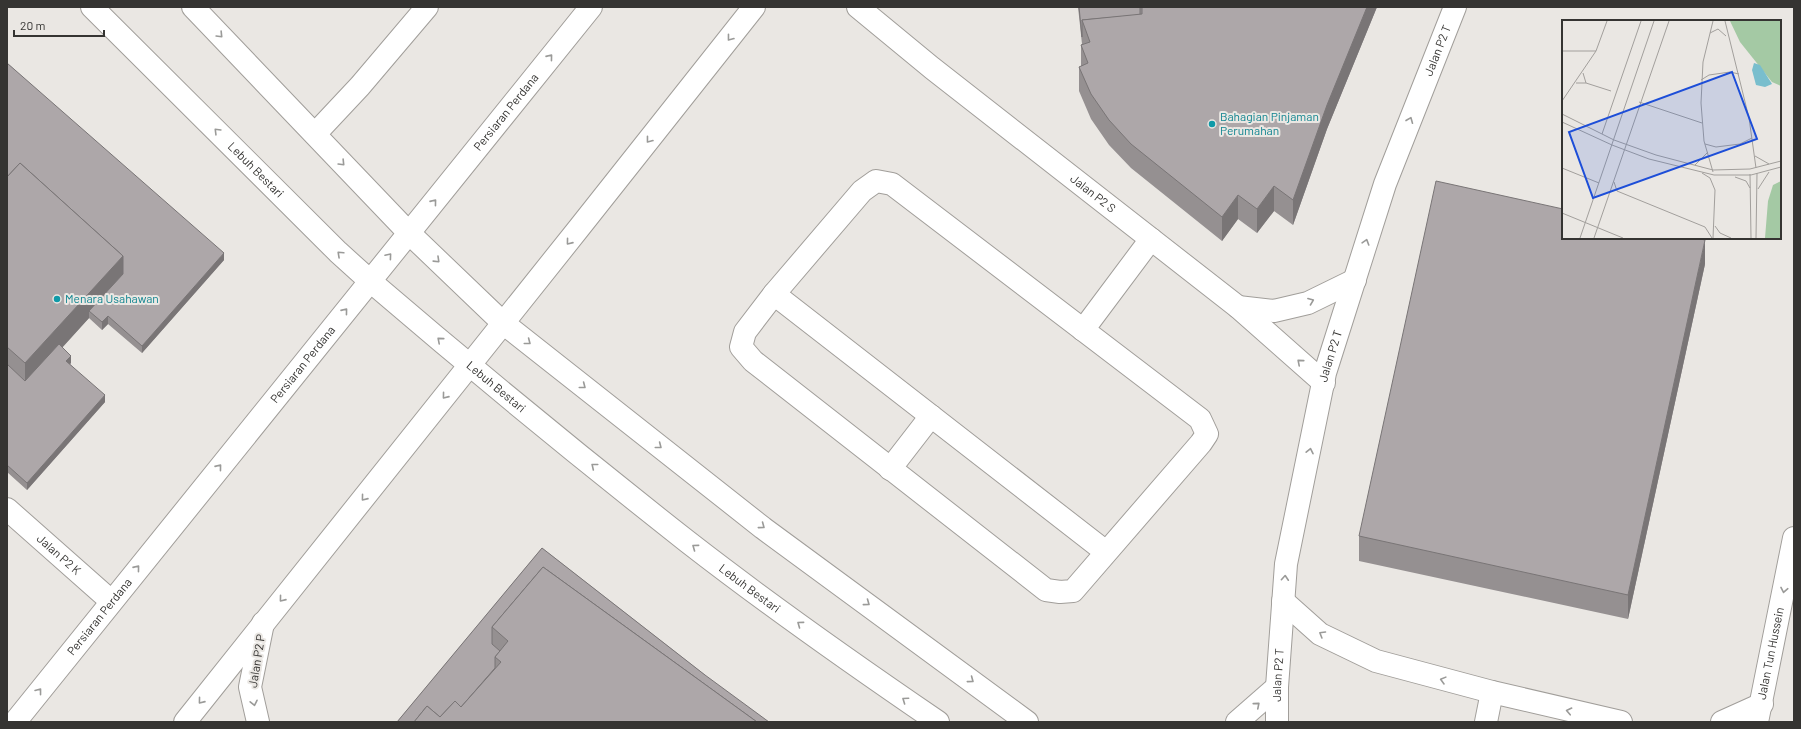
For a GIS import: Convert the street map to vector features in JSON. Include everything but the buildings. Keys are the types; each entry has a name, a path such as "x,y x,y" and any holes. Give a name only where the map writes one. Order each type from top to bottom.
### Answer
{"main road":[{"name":"Lebuh Bestari","path":"92,7 338,252 469,366 689,543 850,661 938,722"},
{"path":"193,7 409,233 503,323 763,528 1027,722"},
{"path":"315,134 360,86 427,7"},
{"name":"Persiaran Perdana","path":"15,722 590,7"},
{"path":"185,722 754,7"},
{"name":"Jalan P2 S","path":"858,7 932,68 1238,307 1324,383"},
{"name":"Jalan P2 T","path":"1277,722 1277,687 1286,564 1325,373 1385,184 1455,7"},
{"path":"876,182 892,184 1083,330 1200,419 1207,434 1201,443 1073,591 1060,592 1046,590 752,361 741,346 746,332 774,294 862,191 876,182"},
{"path":"1083,330 1151,238"},
{"path":"1238,307 1274,311 1308,303 1355,280"},
{"path":"774,294 1106,552"},
{"path":"890,469 931,416"},
{"name":"Jalan P2 K","path":"7,509 111,601"},
{"name":"Jalan Tun Hussein","path":"1759,713 1794,538"},
{"path":"1283,601 1320,634 1376,661 1492,692 1621,722"},
{"name":"Jalan P2 P","path":"258,722 250,687 263,624"},
{"path":"1237,722 1277,687"},
{"path":"1486,722 1492,692"},
{"path":"1722,722 1759,713"}],"place":[{"name":"Bahagian Pinjaman Perumahan","path":"1212,124"},
{"name":"Menara Usahawan","path":"57,299"}]}
